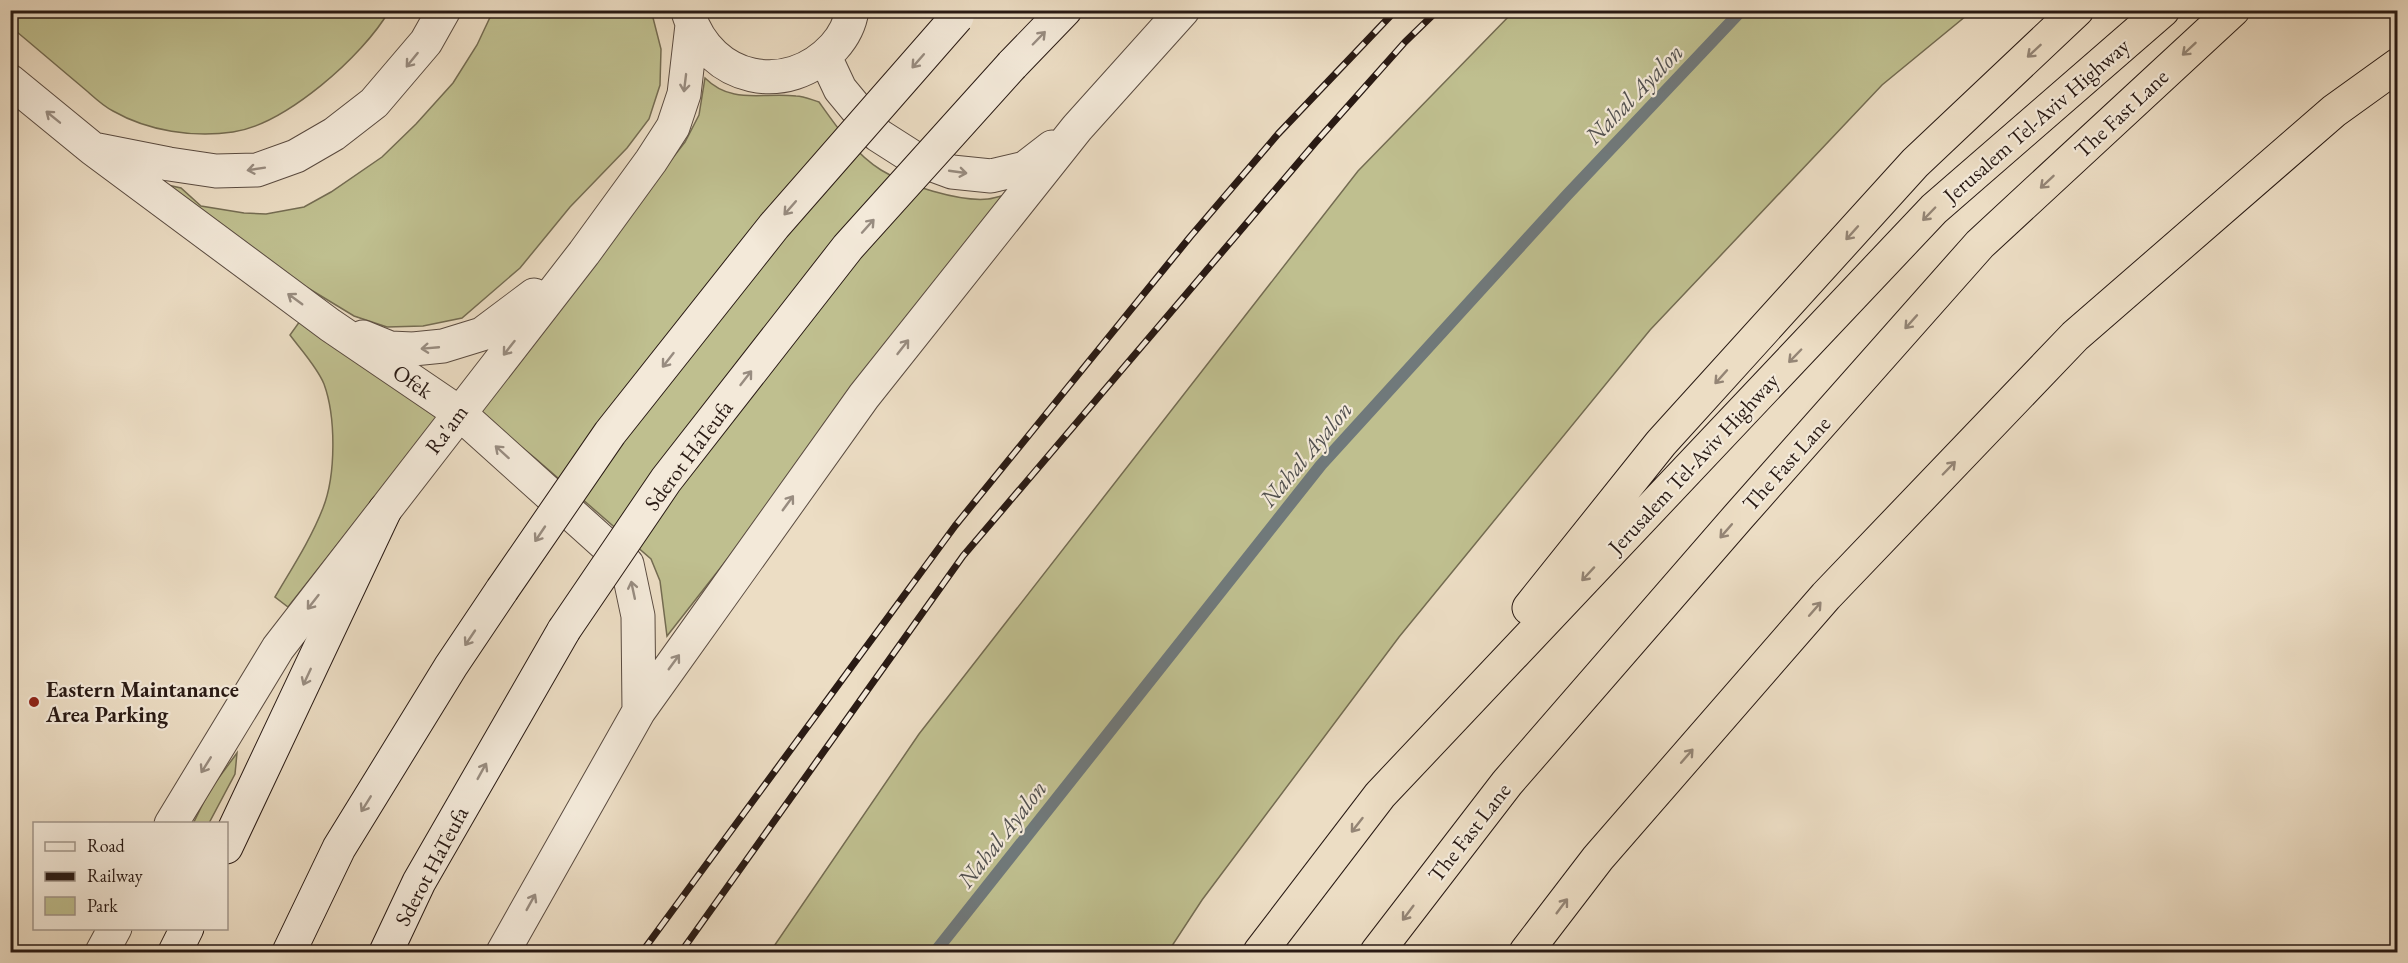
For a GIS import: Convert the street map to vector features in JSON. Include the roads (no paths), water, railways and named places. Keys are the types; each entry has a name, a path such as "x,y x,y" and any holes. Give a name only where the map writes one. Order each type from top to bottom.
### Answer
{"highway":[{"path":"1380,795 1661,443 1915,163 2077,10"},
{"name":"Jerusalem Tel-Aviv Highway","path":"1260,952 1380,795 1934,209 2163,10"},
{"name":"The Fast Lane","path":"1377,952 1507,783 1731,525 1980,244 2233,10"},
{"path":"1526,952 1598,858 1826,596 2075,336 2334,111 2397,65"}],"street":[{"path":"93,149 216,171 257,170 296,156 334,134 374,103 426,42 444,10"},
{"path":"690,18 704,45 720,61 751,75 784,77 806,70 825,57 842,39 852,10"},
{"name":"Sderot HaTeufa","path":"386,952 419,882 564,630 666,480 848,248 1012,65 1065,10"},
{"path":"503,952 639,711 864,396 1077,128 1183,10"},
{"path":"290,952 339,848 451,666 610,433 774,226 959,14"},
{"name":"Ra'am","path":"172,822 278,648 458,412 584,253 673,127 684,94 690,18"},
{"path":"825,57 840,89 878,135 914,158 952,172 991,176 1025,168 1077,128"},
{"name":"Ofek","path":"10,81 93,149 330,325 458,412 627,564 638,616 639,711"},
{"path":"330,325 390,348 413,349 443,346 482,334 515,311 584,253"},
{"path":"228,843 385,510"},
{"path":"102,952 114,930"},
{"path":"175,952 186,930"}],"waterway":[{"name":"Nahal Ayalon","path":"935,952 1321,465 1567,195 1742,10"}],"railway":[{"path":"642,952 955,526 1190,237 1278,134 1396,10"},
{"path":"681,952 963,556 1315,143 1405,42 1438,10"}],"place":[{"name":"Eastern Maintanance Area Parking","path":"34,702"}]}
